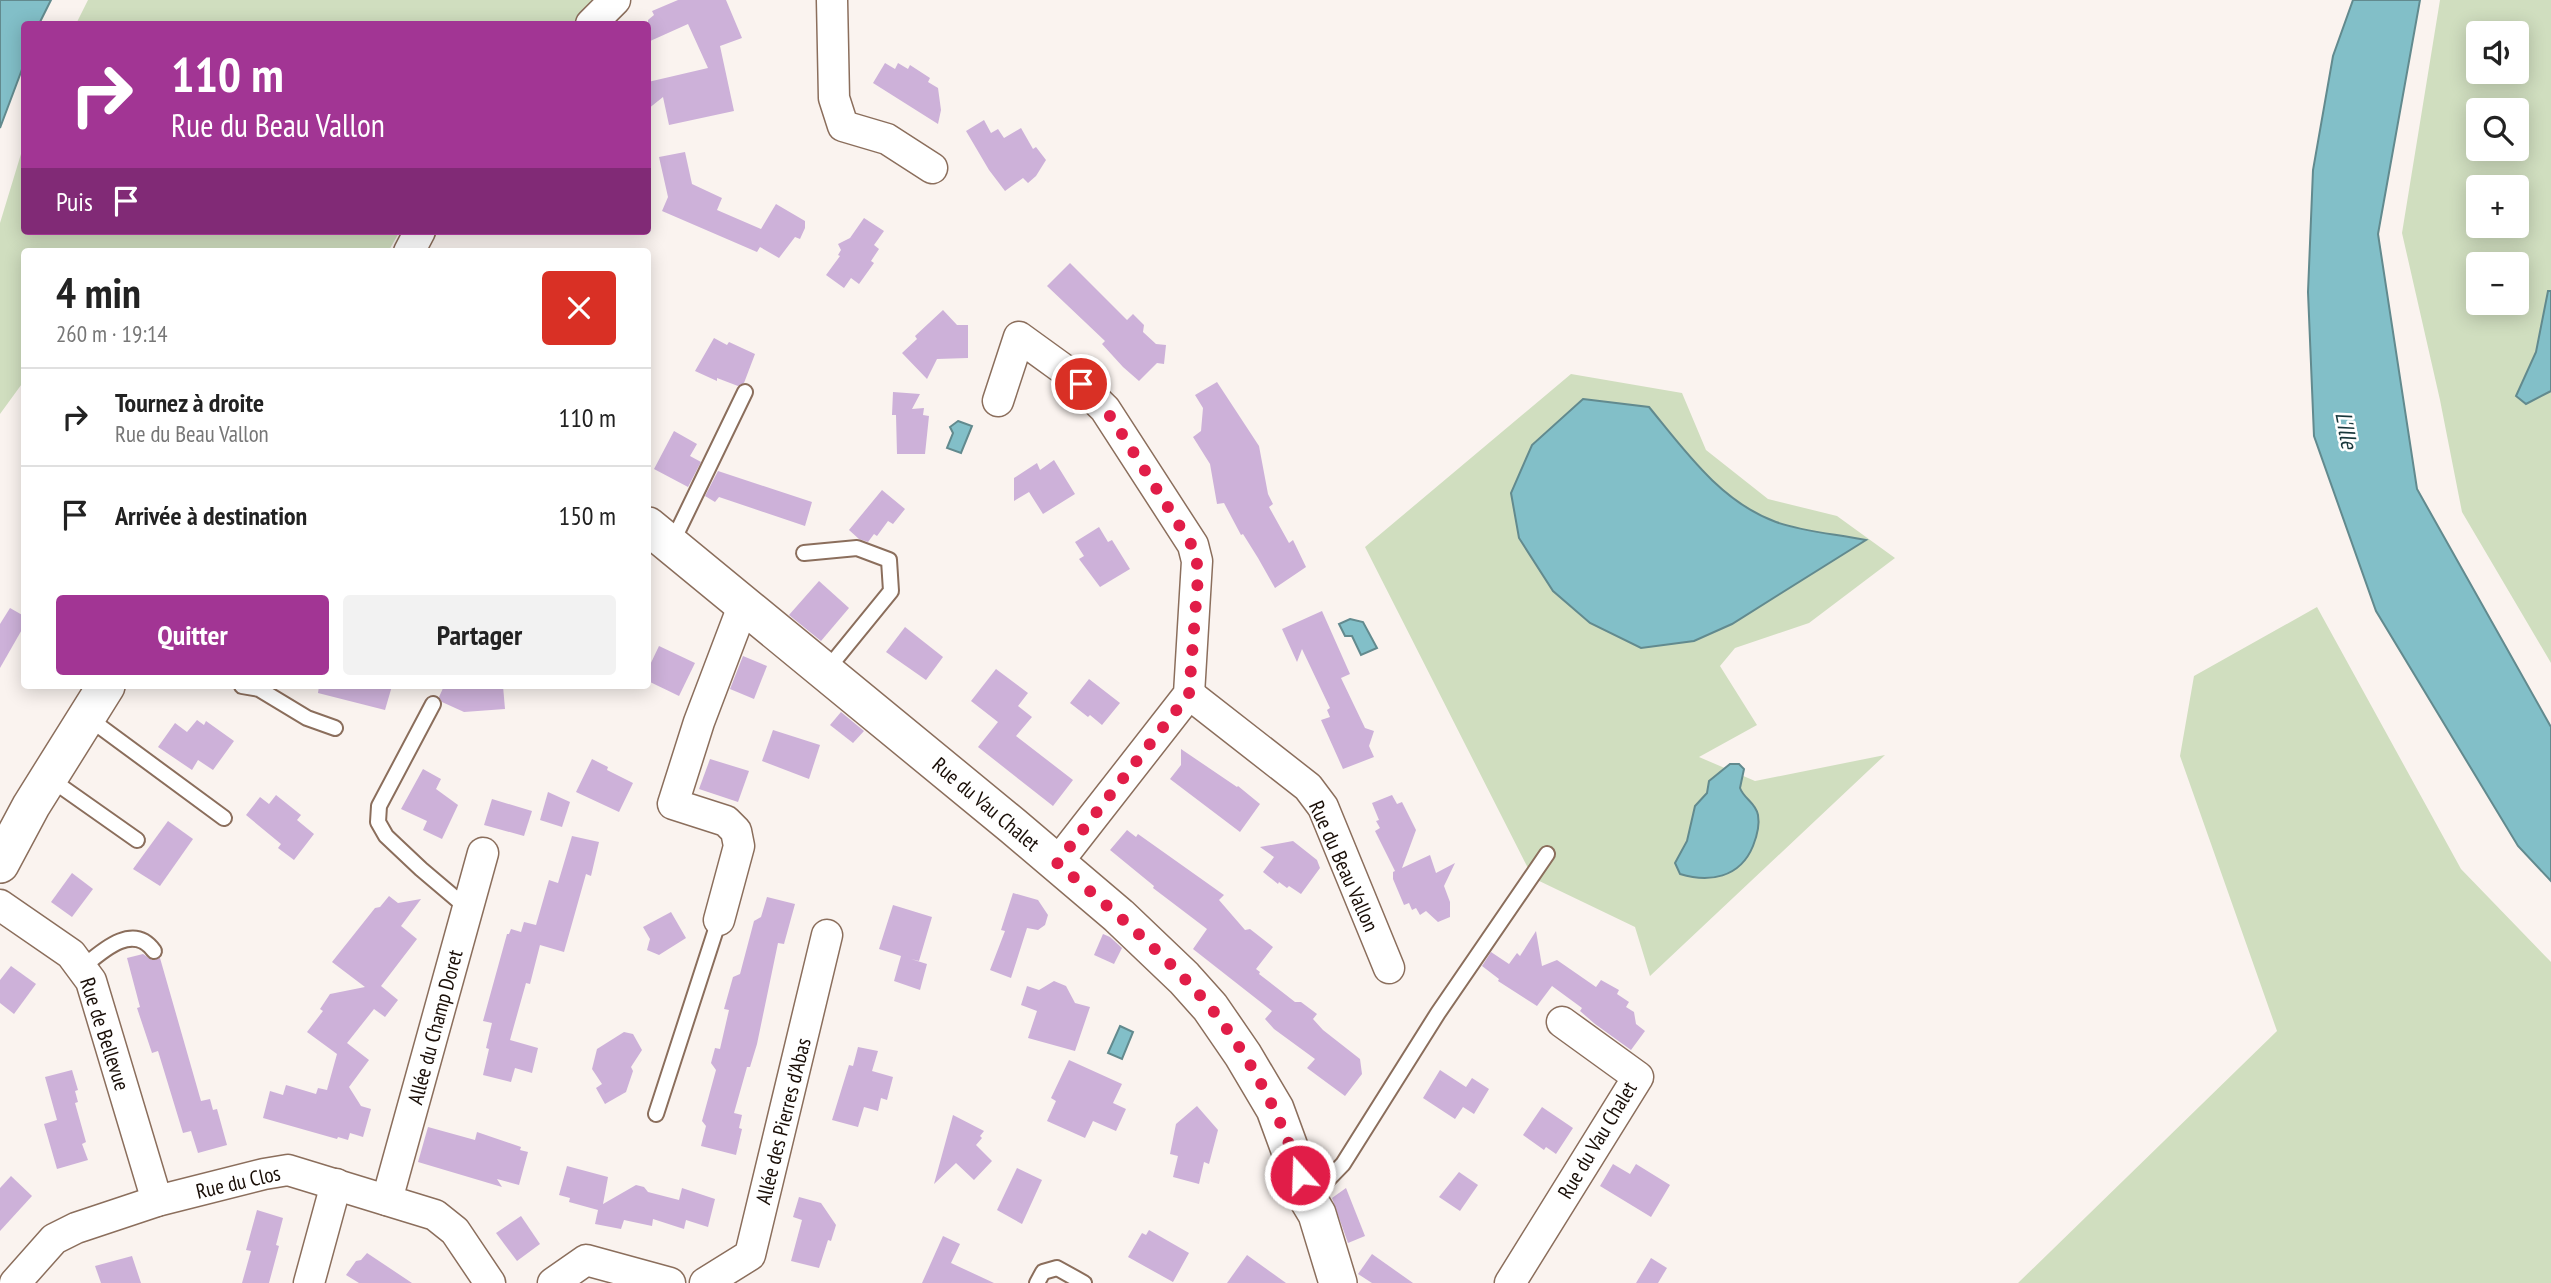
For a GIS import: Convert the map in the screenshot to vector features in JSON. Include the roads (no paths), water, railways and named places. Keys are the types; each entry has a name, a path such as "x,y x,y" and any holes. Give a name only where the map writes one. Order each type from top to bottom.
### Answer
{"street":[{"path":"595,21 615,0"},
{"path":"832,0 834,99 843,126 887,139 932,168"},
{"path":"998,401 1019,337 1066,371 1100,403 1196,552 1198,577 1189,694 1057,863"},
{"name":"Rue du Vau Chalet","path":"659,536 1057,863 1184,978 1210,1007 1275,1109 1308,1199 1321,1225 1337,1282"},
{"path":"719,920 739,846 736,831 726,821 673,804 699,722 743,606"},
{"path":"0,864 30,806 104,689"},
{"name":"Rue du Beau Vallon","path":"1189,694 1307,787 1323,807 1389,968"},
{"name":"Allée du Champ Doret","path":"387,1200 483,853"},
{"name":"Rue de Bellevue","path":"0,905 71,954 91,981 157,1201"},
{"name":"Allée des Pierres d'Abas","path":"705,1283 750,1255 827,936"},
{"name":"Rue du Vau Chalet","path":"1510,1283 1638,1077 1562,1022"},
{"name":"Rue du Clos","path":"15,1283 48,1245 64,1234 157,1201 288,1170 435,1215 455,1231 490,1283"},
{"path":"309,1283 336,1184"},
{"path":"553,1283 586,1260 670,1283"}],"lane":[{"path":"659,536 745,392"},
{"path":"804,553 856,548 889,560 891,591 824,673"},
{"path":"259,689 307,718 335,728"},
{"path":"433,704 379,806 378,822 396,846 467,908"},
{"path":"87,717 223,818"},
{"path":"49,778 137,839"},
{"path":"1308,1199 1343,1164 1438,1013 1547,854"},
{"path":"656,1114 719,920"},
{"path":"83,967 106,947 135,937 147,941 154,951"},
{"path":"1037,1283 1043,1272 1057,1268 1084,1283"}],"water":[{"path":"0,0 51,0 40,21 21,21 21,72 0,128"},
{"name":"L'Ille","path":"2353,0 2420,0 2378,234 2417,489 2551,727 2551,881 2518,846 2376,611 2314,436 2308,292 2313,170 2333,56"},
{"path":"2548,291 2551,291 2551,391 2526,404 2516,396 2536,352"},
{"path":"1583,399 1649,407 1705,474 1738,502 1756,513 1798,528 1866,540 1732,624 1694,641 1641,648 1590,623 1553,591 1519,538 1511,493 1532,445"},
{"path":"958,421 972,426 961,453 947,448 953,433 950,427"},
{"path":"1350,619 1363,622 1377,648 1361,655 1352,636 1345,636 1339,624"},
{"path":"1730,764 1739,764 1744,769 1740,788 1758,815 1758,831 1753,846 1740,865 1722,875 1702,878 1680,874 1675,863 1687,841 1695,806 1707,793 1709,781"},
{"path":"1120,1026 1133,1032 1122,1059 1108,1053"}]}
